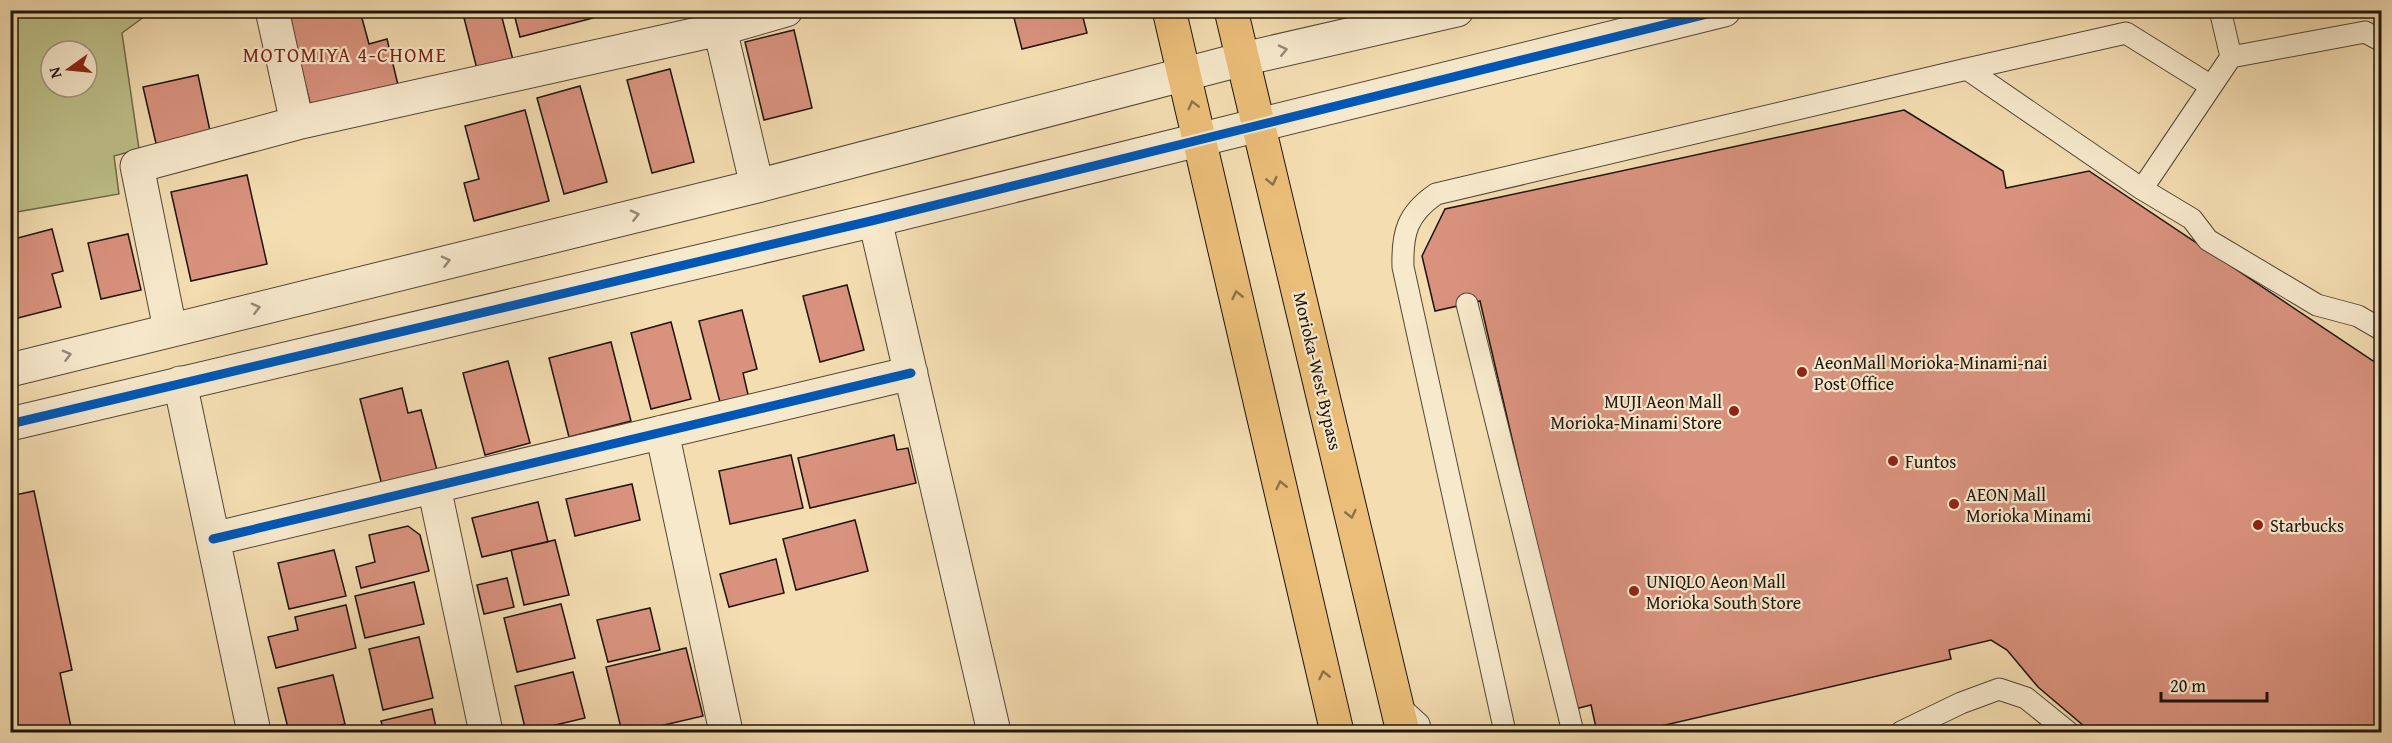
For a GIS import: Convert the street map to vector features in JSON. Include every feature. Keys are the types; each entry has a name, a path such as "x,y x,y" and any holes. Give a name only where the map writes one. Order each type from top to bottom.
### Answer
{"highway":[{"path":"1170,10 1337,732"},
{"name":"Morioka-West Bypass","path":"1231,10 1400,718"}],"street":[{"path":"272,10 297,123"},
{"path":"170,329 136,166 297,123 720,29 786,10"},
{"path":"10,370 757,186 1243,58 1457,10"},
{"path":"10,424 875,220 1724,10"},
{"path":"720,29 757,186"},
{"path":"875,220 994,732"},
{"path":"213,539 911,373"},
{"path":"180,384 254,732"},
{"path":"662,432 726,732"},
{"path":"434,487 486,732"}],"lane":[{"path":"2220,10 2231,57"},
{"path":"2142,189 2231,57 2365,32 2382,41"},
{"path":"1505,732 1403,267 1402,242 1409,222 1422,203 1437,194 2126,33 2211,86"},
{"path":"1967,69 2142,189 2192,219 2208,240 2318,305 2358,316 2382,330"},
{"path":"1467,304 1573,732"},
{"path":"1901,732 1961,703 2000,689 2026,698 2068,732"},
{"path":"1400,718 1419,724 1421,732"}],"green space":[{"path":"11,11 152,11 122,33 139,149 114,156 119,194 11,213"}],"building":[{"path":"286,10 341,10 343,15 360,11 369,44 387,39 398,85 311,107"},
{"path":"475,10 500,10 513,60 477,69 463,14"},
{"path":"513,10 591,10 593,18 520,37"},
{"path":"600,10 619,10 601,15"},
{"path":"1012,10 1081,10 1087,33 1022,49"},
{"path":"794,30 812,108 764,120 745,42"},
{"path":"670,69 694,162 652,173 627,80"},
{"path":"198,75 212,140 158,152 143,87"},
{"path":"580,86 607,182 564,194 537,98"},
{"path":"525,110 549,201 474,221 464,183 479,179 465,126"},
{"name":"AEON Mall Morioka Minami","path":"1904,110 2003,171 2006,188 2089,171 2382,367 2382,732 2091,732 2038,687 2007,650 1991,640 1949,650 1951,659 1635,732 1597,732 1591,705 1575,709 1480,301 1435,311 1422,256 1445,209"},
{"path":"247,175 267,264 191,281 171,192"},
{"path":"52,229 63,271 52,274 61,307 10,320 10,240"},
{"path":"128,234 141,290 101,299 88,243"},
{"path":"847,285 864,350 820,362 803,296"},
{"path":"742,310 757,369 743,373 750,403 722,410 699,321"},
{"path":"671,322 691,399 651,409 631,333"},
{"path":"611,342 631,421 569,437 549,358"},
{"path":"508,361 530,443 485,455 463,373"},
{"path":"402,388 408,413 421,410 438,474 383,489 360,399"},
{"path":"894,435 897,450 908,448 916,483 810,508 798,458"},
{"path":"791,455 803,508 730,524 719,471"},
{"path":"632,484 640,520 575,536 566,499"},
{"path":"34,491 72,670 60,673 72,732 10,732 10,496"},
{"path":"538,502 548,542 482,557 472,518"},
{"path":"855,520 868,571 796,590 783,539"},
{"path":"408,526 420,535 429,571 361,588 356,567 375,562 369,535"},
{"path":"555,540 569,595 524,605 511,550"},
{"path":"334,550 346,596 289,609 278,563"},
{"path":"776,559 784,593 729,607 720,574"},
{"path":"507,578 514,607 484,614 477,585"},
{"path":"414,582 424,624 365,638 355,596"},
{"path":"561,604 575,658 517,672 504,618"},
{"path":"346,605 356,648 276,668 268,637 298,630 295,617"},
{"path":"650,608 660,650 608,662 597,620"},
{"path":"419,637 433,698 383,710 369,649"},
{"path":"686,648 703,716 634,732 622,732 606,667"},
{"path":"573,672 585,718 526,732 515,686"},
{"path":"333,675 345,724 308,732 289,732 278,688"},
{"path":"432,709 437,732 384,732 381,721"}],"cycle path":[{"path":"10,424 875,220 1724,10"},
{"path":"213,539 911,373"}],"place":[{"name":"AeonMall Morioka-Minami-nai Post Office","path":"1802,372"},
{"name":"MUJI Aeon Mall Morioka-Minami Store","path":"1734,411"},
{"name":"Funtos","path":"1893,461"},
{"name":"AEON Mall Morioka Minami","path":"1954,504"},
{"name":"Starbucks","path":"2258,525"},
{"name":"UNIQLO Aeon Mall Morioka South Store","path":"1634,591"}],"district":[{"name":"MOTOMIYA 4-CHOME","path":"345,54"}]}
